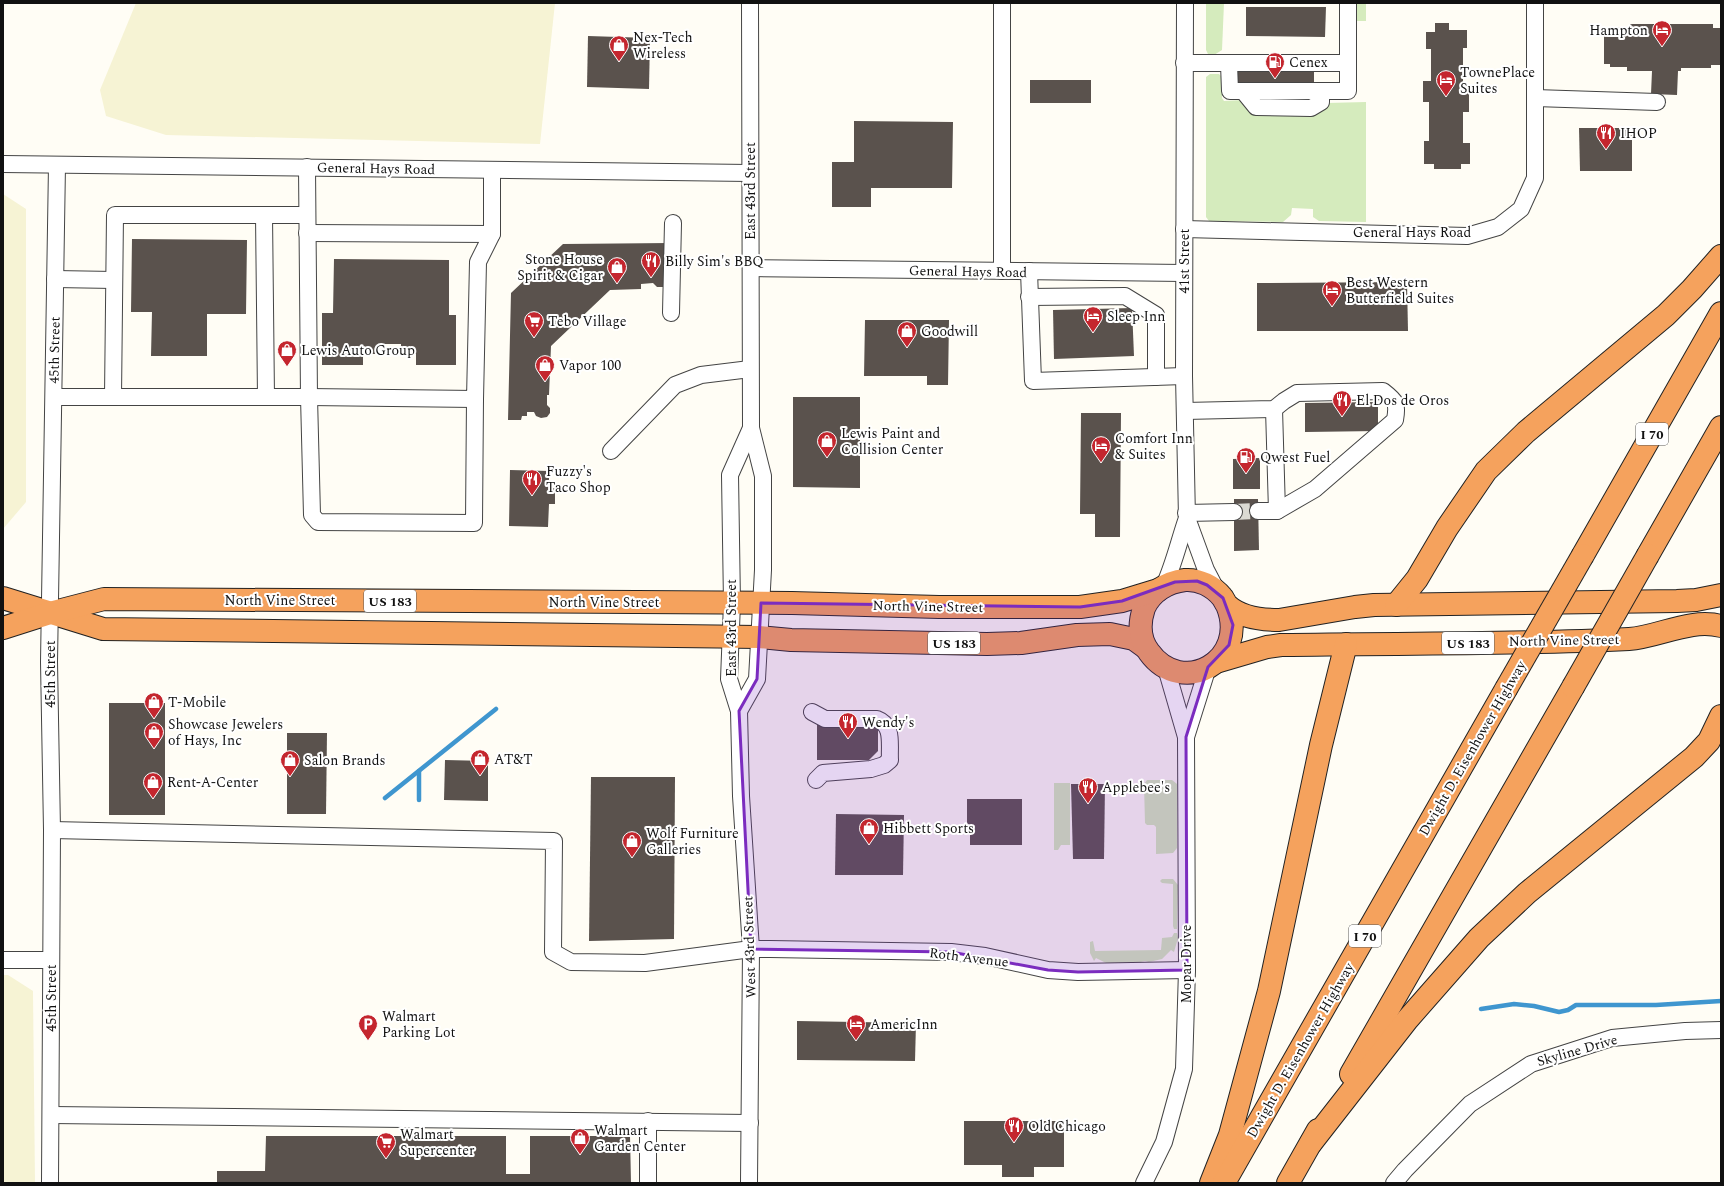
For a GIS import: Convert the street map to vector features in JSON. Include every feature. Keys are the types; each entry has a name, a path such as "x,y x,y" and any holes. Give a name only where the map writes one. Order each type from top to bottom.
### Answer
{"highway":[{"path":"1396,605 1417,579 1447,528 1486,471 1526,432 1666,315 1692,289 1721,256"},
{"name":"Dwight D. Eisenhower Highway","path":"1224,1183 1721,313"},
{"path":"1288,1183 1721,427"},
{"path":"1222,598 1231,615 1232,635 1223,654 1212,665 1195,672 1180,672 1166,668 1154,659 1145,647 1142,637 1142,616 1151,597 1161,588 1175,582 1186,580 1197,581 1208,585 1244,615 1266,620 1279,620 1355,607 1396,605 1677,601 1696,600 1721,595"},
{"name":"North Vine Street","path":"3,628 50,613 104,599 761,602 939,607 1080,607 1122,601 1161,588"},
{"name":"US 183","path":"3,598 103,629 730,637 791,640 987,644 1020,643 1077,635 1110,634 1134,639 1145,647"},
{"name":"North Vine Street","path":"1212,665 1267,648 1282,645 1631,639 1689,626 1721,626"},
{"path":"1211,1183 1230,1135 1269,991 1321,745 1346,644"},
{"path":"1311,1143 1407,1020 1479,938 1527,893 1694,757 1708,741 1721,716"}],"street":[{"name":"East 43rd Street","path":"739,711 757,679 761,602 763,476 751,428 750,3"},
{"path":"1002,3 1002,271"},
{"name":"41st Street","path":"1185,3 1184,376 1187,516 1206,570 1222,598"},
{"path":"1230,64 1230,91 1348,91 1348,3"},
{"name":"General Hays Road","path":"1184,229 1467,236 1498,227 1521,208 1535,178 1535,3"},
{"path":"1184,63 1348,63"},
{"path":"1535,98 1657,102"},
{"name":"General Hays Road","path":"3,164 750,173"},
{"name":"45th Street","path":"50,1183 52,830 49,662 57,164"},
{"path":"307,167 309,397 312,515 318,522 474,523 478,262 492,234 492,171"},
{"path":"112,397 115,215 307,215"},
{"path":"264,215 266,397"},
{"path":"671,313 673,223"},
{"path":"307,233 492,234"},
{"name":"General Hays Road","path":"751,268 1184,273"},
{"path":"1029,272 1033,381 1184,376"},
{"path":"56,279 114,280"},
{"path":"1030,297 1125,296 1156,316 1156,377"},
{"path":"611,451 675,385 701,375 750,369"},
{"path":"1185,410 1274,409 1297,393 1382,391 1394,399 1397,409 1395,420 1315,489 1277,511 1258,511"},
{"path":"54,397 309,397 475,399"},
{"path":"1274,409 1277,511"},
{"name":"East 43rd Street","path":"739,711 729,679 732,602 730,475 751,428"},
{"path":"1187,516 1234,512"},
{"name":"41st Street","path":"1161,588 1173,566 1177,546 1187,516"},
{"name":"Mopar Drive","path":"1186,737 1212,665"},
{"name":"Mopar Drive","path":"1144,1183 1164,1142 1184,1069 1187,970 1186,737 1166,668"},
{"name":"West 43rd Street","path":"739,711 741,796 751,949 749,1183"},
{"path":"812,712 825,719 877,720 884,722 889,728 890,760 884,765 871,769 823,773 816,780"},
{"name":"Roth Avenue","path":"52,830 554,841 553,952 570,962 646,963 751,949 951,952 985,956 1048,970 1187,970"},
{"path":"3,960 51,960"},
{"name":"Skyline Drive","path":"1394,1183 1470,1104 1531,1064 1612,1038 1685,1031 1721,1030"},
{"path":"51,1115 750,1122"},
{"path":"648,1121 648,1183"}],"highlighted area":[{"path":"1197,581 1207,585 1223,598 1233,625 1229,645 1208,667 1186,737 1187,970 1078,972 1048,970 951,952 751,949 739,711 757,679 761,603 1080,607 1122,601 1175,582"}],"shaded area":[{"path":"136,3 555,3 540,144 166,135 106,116 100,90"},
{"path":"3,194 26,209 26,502 3,529"},
{"path":"3,975 8,975 33,991 35,1183 3,1183"}],"green space":[{"path":"1206,3 1224,3 1222,50 1214,55 1208,54 1206,50"},
{"path":"1352,3 1366,3 1366,21 1355,21"},
{"path":"1210,74 1219,74 1222,77 1222,98 1224,101 1243,100 1247,109 1256,115 1312,113 1327,103 1366,102 1366,222 1319,221 1313,217 1313,209 1292,208 1291,215 1283,222 1209,221 1206,217 1206,77"},
{"path":"1147,780 1172,780 1177,784 1177,848 1173,853 1156,854 1156,827 1145,823 1144,784"},
{"path":"1054,783 1070,783 1070,845 1061,845 1058,850 1054,850"},
{"path":"1162,879 1173,879 1178,885 1177,929 1174,929 1173,926 1173,884 1162,883 1160,881"},
{"path":"1174,933 1177,933 1178,938 1174,952 1171,950 1162,959 1136,963 1106,963 1096,958 1094,961 1090,953 1090,942 1093,941 1095,951 1161,950 1162,938 1172,937"}],"building":[{"path":"1246,7 1326,7 1325,37 1246,36"},
{"name":"TownePlace Suites","path":"1435,23 1449,23 1449,30 1467,30 1467,48 1463,48 1463,92 1469,92 1469,112 1463,112 1463,143 1470,143 1470,164 1461,164 1461,169 1434,169 1434,164 1424,164 1424,141 1429,141 1429,102 1423,102 1423,81 1431,81 1431,49 1426,49 1426,32 1435,32"},
{"name":"Hampton","path":"1630,24 1713,24 1713,28 1721,28 1721,65 1711,65 1711,68 1681,68 1681,71 1678,71 1677,95 1651,94 1652,71 1627,71 1627,67 1610,67 1610,64 1604,64 1604,30 1610,30 1610,27 1630,27"},
{"name":"Nex-Tech Wireless","path":"588,36 650,38 649,89 587,87"},
{"name":"Cenex","path":"1236,72 1314,72 1314,86 1237,87"},
{"path":"1030,80 1091,80 1091,103 1030,103"},
{"path":"854,121 953,122 952,188 871,188 871,207 832,207 832,162 854,162"},
{"name":"IHOP","path":"1579,128 1632,128 1632,171 1580,171"},
{"path":"132,239 247,240 246,314 207,314 207,356 151,356 152,312 131,312"},
{"name":"Tebo Village","path":"670,243 666,287 657,287 653,283 641,284 641,289 610,290 551,346 549,395 547,395 547,405 550,408 550,413 547,417 541,418 536,416 534,412 527,412 527,416 522,416 521,420 508,420 511,293 563,244"},
{"path":"334,259 449,260 449,315 456,315 456,365 416,365 416,354 401,354 401,344 379,344 378,354 363,354 363,365 322,365 322,313 333,313"},
{"name":"Best Western Butterfield Suites","path":"1407,282 1408,331 1257,331 1257,283"},
{"name":"Sleep Inn","path":"1132,308 1134,356 1054,359 1053,310"},
{"name":"Goodwill","path":"865,320 949,320 948,385 927,385 927,376 864,376"},
{"name":"Lewis Paint and Collision Center","path":"793,397 860,397 860,488 793,487"},
{"name":"El Dos de Oros","path":"1378,402 1378,431 1305,432 1305,403"},
{"name":"Comfort Inn & Suites","path":"1081,413 1121,413 1120,537 1095,537 1095,514 1080,514"},
{"name":"Qwest Fuel","path":"1260,458 1260,489 1233,489 1233,459"},
{"name":"Fuzzy's Taco Shop","path":"510,470 549,471 549,488 555,488 555,504 549,504 548,527 509,526"},
{"path":"1234,499 1258,499 1259,550 1234,551"},
{"path":"109,703 165,703 165,815 109,815"},
{"name":"Wendy's","path":"817,724 878,726 878,751 869,760 817,760"},
{"path":"287,733 327,733 326,814 287,814"},
{"path":"445,760 488,761 488,801 444,800"},
{"name":"Wolf Furniture Galleries","path":"591,777 675,777 674,939 589,941"},
{"name":"Applebee's","path":"1071,784 1105,784 1104,859 1073,859"},
{"path":"967,799 1022,799 1022,845 970,845 970,830 967,830"},
{"name":"Hibbett Sports","path":"836,814 904,815 903,875 835,875"},
{"name":"AmericInn","path":"797,1021 916,1023 915,1061 797,1060"},
{"name":"Old Chicago","path":"964,1121 1064,1121 1064,1167 1034,1167 1034,1177 1002,1177 1002,1165 964,1165"},
{"name":"Walmart Supercenter","path":"266,1136 506,1136 506,1174 530,1174 530,1136 630,1136 631,1183 217,1183 217,1171 265,1171"}],"waterway":[{"path":"385,798 496,709"},
{"path":"419,771 419,800"},
{"path":"1481,1009 1514,1004 1534,1006 1559,1012 1568,1010 1576,1005 1656,1005 1721,1001"}],"tunnel":[{"path":"1234,512 1258,511"}],"place":[{"name":"Hampton","path":"1662,47"},
{"name":"Nex-Tech Wireless","path":"619,62"},
{"name":"Cenex","path":"1275,79"},
{"name":"TownePlace Suites","path":"1446,97"},
{"name":"IHOP","path":"1606,150"},
{"name":"Billy Sim's BBQ","path":"651,278"},
{"name":"Stone House Spirit & Cigar","path":"617,284"},
{"name":"Best Western Butterfield Suites","path":"1332,307"},
{"name":"Sleep Inn","path":"1093,333"},
{"name":"Tebo Village","path":"534,338"},
{"name":"Goodwill","path":"907,348"},
{"name":"Lewis Auto Group","path":"287,367"},
{"name":"Vapor 100","path":"545,382"},
{"name":"El Dos de Oros","path":"1342,417"},
{"name":"Lewis Paint and Collision Center","path":"827,458"},
{"name":"Comfort Inn & Suites","path":"1101,463"},
{"name":"Qwest Fuel","path":"1246,474"},
{"name":"Fuzzy's Taco Shop","path":"532,496"},
{"name":"T-Mobile","path":"154,719"},
{"name":"Wendy's","path":"848,739"},
{"name":"Showcase Jewelers of Hays, Inc","path":"154,749"},
{"name":"AT&T","path":"480,776"},
{"name":"Salon Brands","path":"290,777"},
{"name":"Rent-A-Center","path":"153,799"},
{"name":"Applebee's","path":"1088,804"},
{"name":"Hibbett Sports","path":"869,845"},
{"name":"Wolf Furniture Galleries","path":"632,858"},
{"name":"Walmart Parking Lot","path":"368,1041"},
{"name":"AmericInn","path":"856,1041"},
{"name":"Old Chicago","path":"1014,1143"},
{"name":"Walmart Garden Center","path":"580,1155"},
{"name":"Walmart Supercenter","path":"386,1159"}]}
